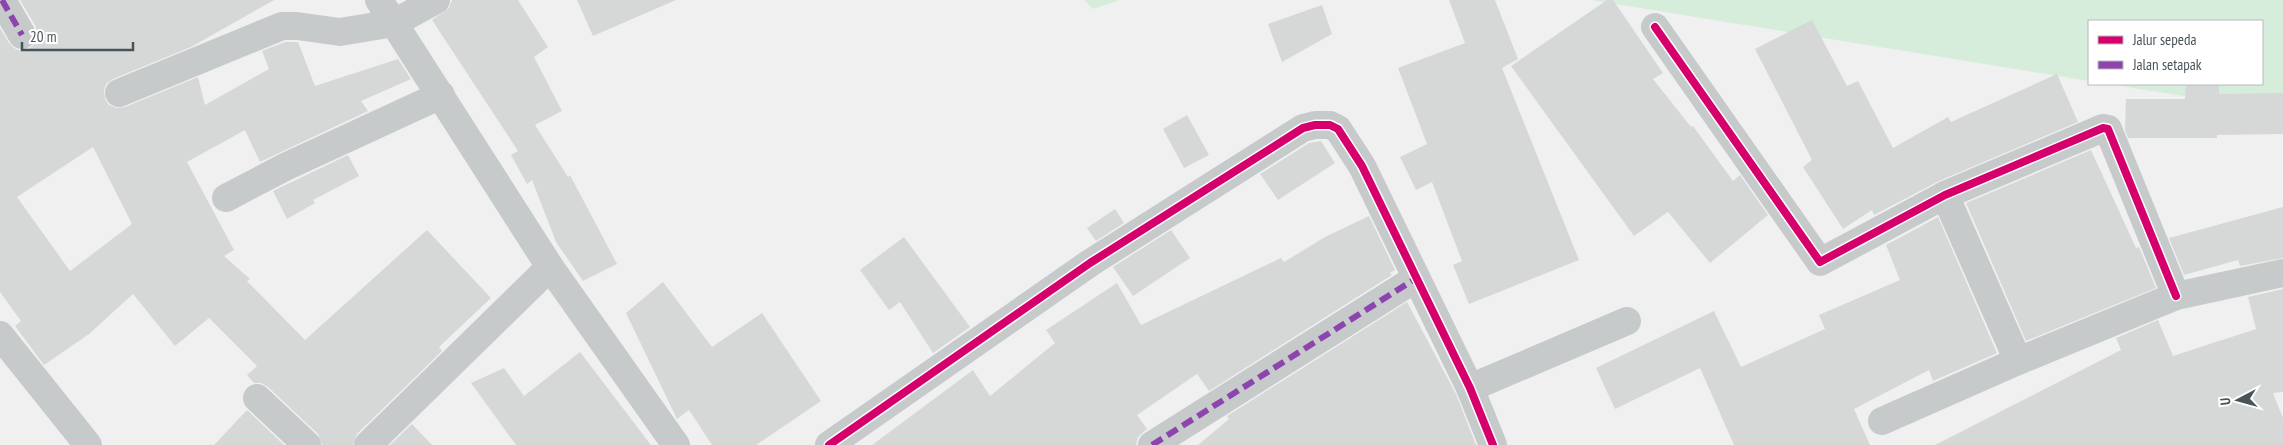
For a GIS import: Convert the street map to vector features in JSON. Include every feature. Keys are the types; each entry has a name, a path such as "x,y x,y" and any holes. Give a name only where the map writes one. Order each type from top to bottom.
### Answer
{"street":[{"path":"2,0 22,35"},
{"path":"379,0 550,268 676,445"},
{"path":"119,92 282,26 297,26 340,32 394,23 436,0"},
{"path":"1655,27 1820,262 1945,195 2098,130 2108,129 2176,296"},
{"path":"226,198 286,167 441,95"},
{"path":"829,445 1090,263 1303,128 1315,125 1330,125 1338,129 1362,166 1470,388 1491,444"},
{"path":"1945,195 2018,361"},
{"path":"368,445 550,268"},
{"path":"1882,422 2018,361 2176,296 2283,272"},
{"path":"1152,445 1416,279"},
{"path":"1470,388 1627,321"},
{"path":"0,335 88,445"},
{"path":"257,398 307,445"}],"green space":[{"path":"1084,0 1120,0 1093,9"},
{"path":"1591,0 2283,0 2283,112 2114,85 2263,85 2263,20 2088,20 2088,81"}],"building":[{"path":"20,0 274,0 191,47 113,79 106,84 104,91 105,99 109,105 116,108 125,107 198,77 205,105 269,69 262,51 285,42 298,42 315,86 398,59 411,79 361,101 368,111 260,162 245,130 187,162 234,250 224,256 250,279 247,281 305,340 427,230 491,298 439,347 442,351 357,434 353,445 322,445 318,434 268,387 261,383 254,383 247,375 257,366 209,318 175,346 133,294 89,334 44,365 15,326 21,321 0,292 0,28 9,43 21,51 30,48 35,43 38,36 36,27","holes":["93,147 132,224 70,271 17,197"]},
{"path":"452,0 518,0 548,47 534,57 562,111 535,125 568,177 570,175 617,264 583,281 556,242 532,180 527,184 511,155 518,151 432,20 449,8"},
{"path":"577,0 676,0 593,36"},
{"path":"1449,0 1495,0 1518,59 1502,68 1579,260 1469,304 1453,265 1462,261 1432,182 1416,190 1400,157 1427,144 1398,68 1465,43"},
{"path":"1607,0 1613,0 1663,73 1653,79 1691,127 1693,126 1733,181 1740,175 1768,215 1710,263 1668,212 1634,236 1511,66"},
{"path":"1322,5 1332,34 1282,62 1268,24"},
{"path":"1812,20 1847,86 1858,81 1893,148 1948,117 1951,122 2057,74 2078,122 1939,181 1874,215 1872,210 1843,229 1803,167 1812,160 1755,49"},
{"path":"2186,85 2219,85 2219,94 2283,93 2283,134 2217,135 2217,138 2128,138 2125,130 2126,99 2185,99"},
{"path":"1187,115 1209,155 1184,168 1163,129"},
{"path":"1321,141 1335,163 1278,200 1260,174 1309,143"},
{"path":"2091,150 2136,248 2139,247 2156,288 2026,341 1966,203"},
{"path":"348,155 359,176 313,200 315,203 287,219 273,191"},
{"path":"2283,207 2283,258 2240,266 2238,260 2184,275 2169,238"},
{"path":"1115,209 1124,223 1096,241 1087,228"},
{"path":"1369,216 1395,270 1390,273 1392,275 1209,391 1197,374 1137,415 1147,429 1138,437 1136,445 872,445 973,370 990,396 1055,343 1046,330 1117,283 1141,325 1281,258 1284,262 1325,237"},
{"path":"1938,217 1997,353 1933,381 1929,370 1854,409 1870,445 1734,445 1700,368 1615,409 1596,368 1714,311 1741,367 1825,329 1819,315 1900,280 1886,245"},
{"path":"1171,230 1190,258 1133,296 1113,267"},
{"path":"904,237 970,327 933,353 900,302 889,310 860,270"},
{"path":"663,282 712,347 762,313 821,401 756,445 712,445 689,410 677,419 626,313"},
{"path":"2283,289 2283,392 2273,393 2283,418 2283,445 1935,445 2121,350 2116,338 2158,320 2173,356 2256,329 2248,297"},
{"path":"1407,302 1456,394 1476,445 1198,445 1229,419 1227,416"},
{"path":"580,352 651,445 516,445 471,383 504,368 524,396"},
{"path":"247,410 284,445 214,445"},
{"path":"412,424 432,445 390,445"}],"marked path":[{"path":"2,0 22,35"},
{"path":"1152,445 1415,279"}],"cycle path":[{"path":"1655,27 1820,262 1945,195 2103,128 2108,129 2176,296"},
{"path":"829,445 1090,263 1303,128 1315,125 1330,125 1338,129 1362,166 1470,388 1493,445"}]}
